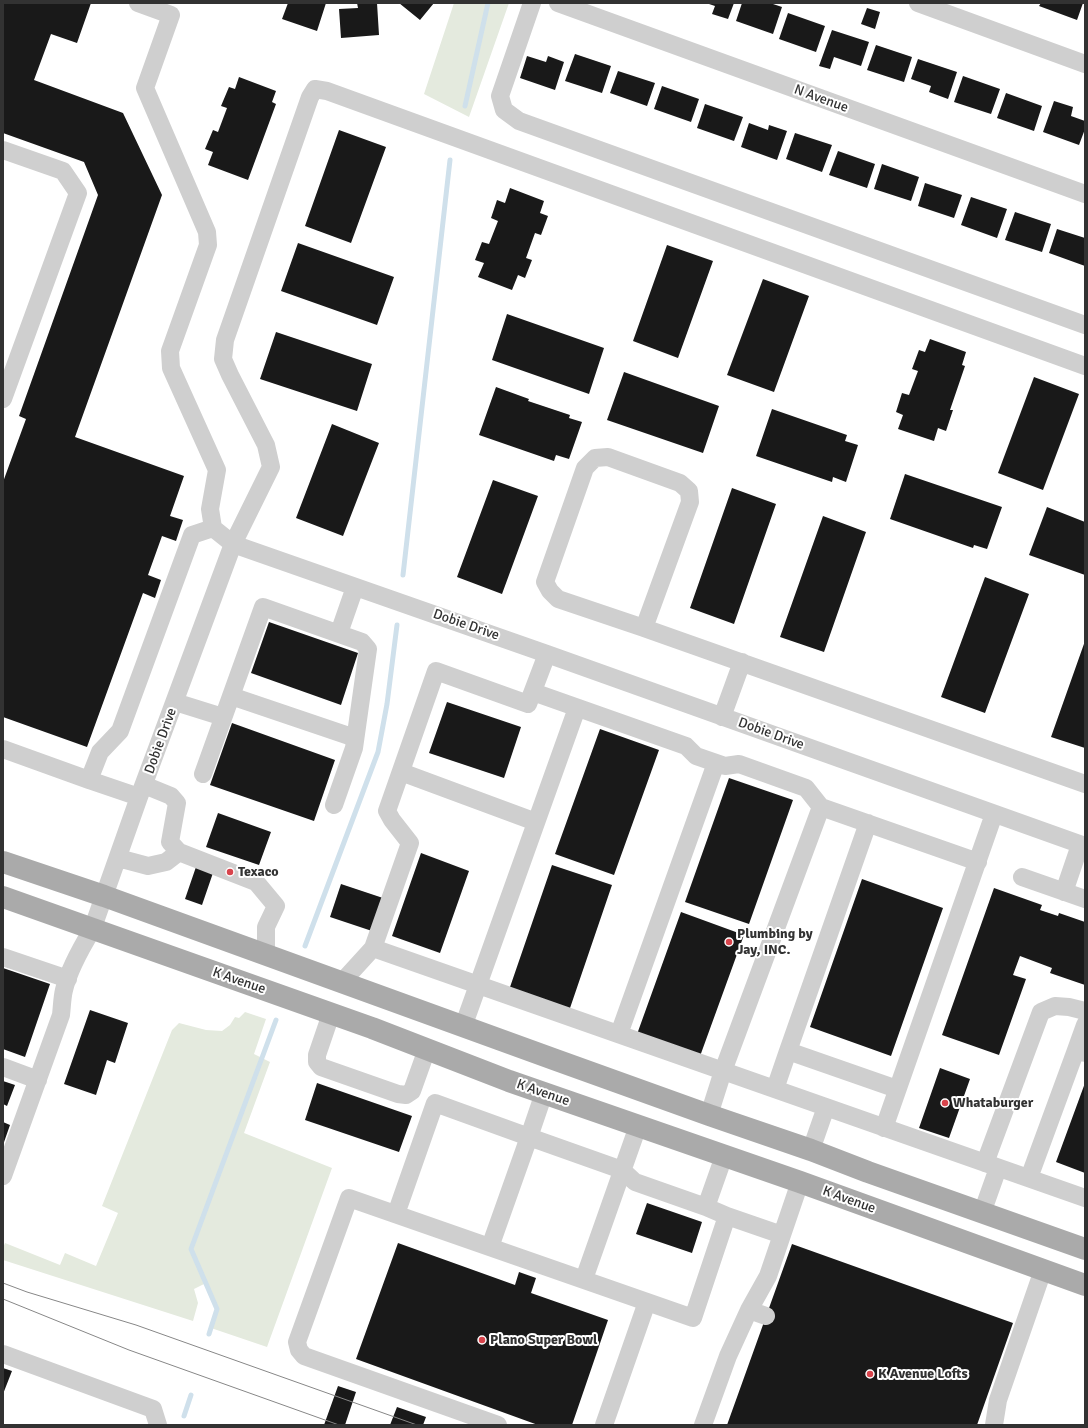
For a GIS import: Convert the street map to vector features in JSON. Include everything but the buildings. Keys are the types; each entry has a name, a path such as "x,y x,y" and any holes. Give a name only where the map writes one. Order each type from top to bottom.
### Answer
{"main road":[{"path":"3,862 104,896 463,1027 1085,1249"},
{"name":"K Avenue","path":"3,898 331,1014 509,1081 800,1182 1085,1285"},
{"path":"331,1014 342,982"},
{"path":"544,1093 556,1060"},
{"path":"800,1182 811,1150"}],"street":[{"path":"138,3 172,15 145,88 207,232 208,245 170,351 171,368 217,470 210,509 213,528 233,544 271,467 266,445 223,359 225,340 310,97 315,89 327,91 1085,366"},
{"path":"532,3 500,96 504,110 519,121 1085,326"},
{"name":"N Avenue","path":"558,3 1085,194"},
{"path":"918,3 1085,64"},
{"path":"3,150 63,172 78,193 10,359 3,399"},
{"path":"644,628 690,502 689,491 680,483 608,457 595,458 585,468 545,582 550,591 558,599 742,662 1085,784"},
{"path":"89,780 100,752 120,731 192,536 213,528"},
{"name":"Dobie Drive","path":"3,1176 61,1015 64,989 80,950 92,930 233,544 722,716 1082,845"},
{"path":"339,633 355,587"},
{"path":"203,774 263,606 362,642 368,649 354,748 334,806"},
{"path":"342,982 373,948 410,843 387,811 436,671 528,704 547,654"},
{"path":"722,716 742,662"},
{"path":"533,692 686,746 696,756 724,766 739,764 806,788 821,807 978,862"},
{"path":"231,696 355,738"},
{"path":"175,702 223,717"},
{"path":"463,1027 577,708"},
{"path":"3,750 89,780 171,796 177,803 170,842 179,852 256,882 276,906 266,927 266,955"},
{"path":"619,1034 716,763"},
{"path":"401,772 536,822"},
{"path":"709,1115 723,1071 821,807"},
{"path":"884,1128 994,814"},
{"path":"775,1089 868,823"},
{"path":"1064,892 1082,845"},
{"path":"118,858 148,866 166,862 179,852"},
{"path":"1022,877 1085,899"},
{"path":"373,948 1085,1198"},
{"path":"3,957 68,979"},
{"path":"982,1213 992,1165 1041,1012 1055,1006 1069,1007 1085,1011"},
{"path":"331,1014 317,1055 317,1062 321,1067 398,1094 406,1095 412,1091 427,1050"},
{"path":"1029,1178 1081,1052 1085,1025"},
{"path":"788,1051 897,1089"},
{"path":"3,1067 38,1080"},
{"path":"490,1247 544,1093"},
{"path":"396,1214 435,1103 622,1170 635,1182 782,1235"},
{"path":"811,1150 826,1107"},
{"path":"584,1280 638,1126"},
{"path":"706,1207 724,1156"},
{"path":"703,1425 728,1356 749,1310 768,1276 800,1182"},
{"path":"498,1425 304,1356 299,1350 297,1342 349,1198 693,1318 727,1216"},
{"path":"994,1425 991,1398 1043,1270"},
{"path":"604,1425 647,1302"},
{"path":"749,1310 766,1316"},
{"path":"3,1354 154,1409 158,1425"}],"shaded area":[{"path":"454,3 509,3 469,117 424,94"},
{"path":"245,1012 266,1019 254,1054 270,1062 244,1133 332,1168 267,1347 211,1328 217,1309 206,1283 194,1289 198,1303 193,1321 3,1260 3,1248 5,1243 60,1265 65,1253 96,1266 118,1213 102,1206 172,1030 179,1023 206,1030 222,1031 230,1025 235,1017 239,1018"}],"waterway":[{"path":"465,106 488,3"},
{"path":"403,575 450,160"},
{"path":"305,946 378,752 387,704 397,625"},
{"path":"209,1334 217,1309 191,1249 276,1020"},
{"path":"184,1416 191,1395"}],"tram line":[{"path":"3,1283 27,1292 136,1325 417,1425"},
{"path":"3,1299 129,1350 339,1425"}],"place":[{"name":"Texaco","path":"230,872"},
{"name":"Plumbing by Jay, INC.","path":"729,942"},
{"name":"Whataburger","path":"945,1103"},
{"name":"Plano Super Bowl","path":"482,1340"},
{"name":"K Avenue Lofts","path":"870,1374"}]}
